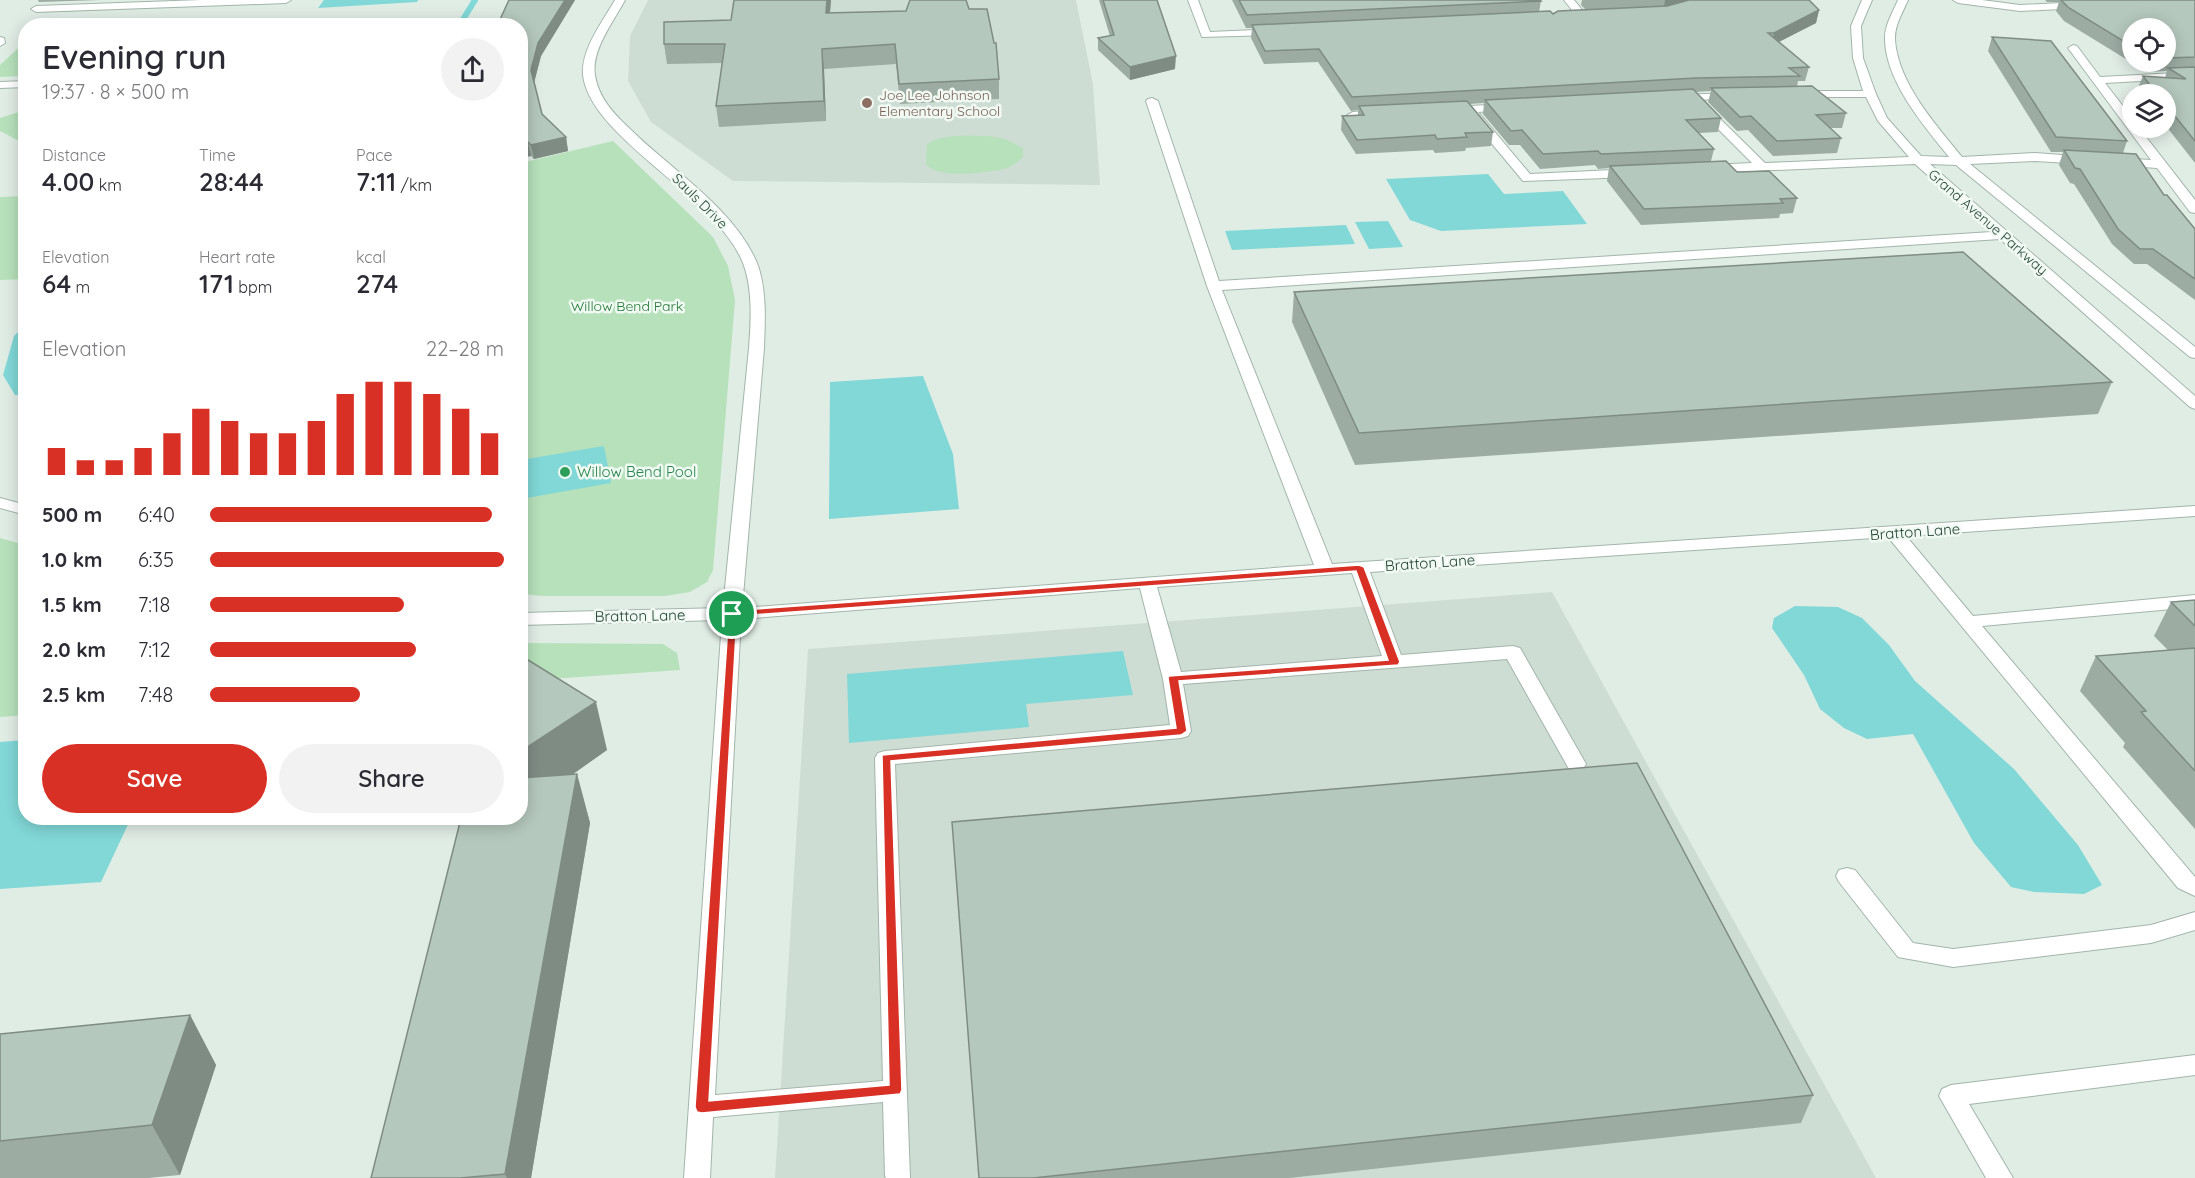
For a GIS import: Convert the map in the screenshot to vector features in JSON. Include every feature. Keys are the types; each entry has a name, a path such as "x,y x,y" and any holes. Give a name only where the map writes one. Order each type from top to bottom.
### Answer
{"street":[{"path":"36,9 130,3 286,0"},
{"name":"Sauls Drive","path":"620,0 594,49 589,74 596,99 618,124 713,211 738,240 750,262 759,316 732,614 697,1178"},
{"path":"1193,0 1206,35 1289,31"},
{"path":"1569,0 1589,17 1572,18"},
{"name":"Grand Avenue Parkway","path":"1867,0 1856,26 1858,58 1870,94 1882,119 1917,160 2195,404"},
{"name":"Grand Avenue Parkway","path":"1903,0 1891,29 1890,41 1898,70 1918,110 1959,161 2195,354"},
{"path":"1958,0 2020,8 2089,4"},
{"path":"2073,48 2122,112"},
{"path":"2099,80 2195,75"},
{"path":"0,85 18,84"},
{"path":"1786,94 1870,94"},
{"path":"1669,99 1750,96"},
{"path":"1693,97 1762,167"},
{"path":"1152,101 1214,286 1325,570"},
{"path":"1516,107 1463,109 1527,178 1645,172"},
{"path":"1353,115 1399,112"},
{"path":"2141,138 2195,208"},
{"path":"1692,170 2035,157 2160,164"},
{"path":"1214,286 2002,235"},
{"path":"0,503 18,508"},
{"name":"Bratton Lane","path":"528,619 732,614 1359,567 2195,512"},
{"path":"1894,533 2186,882 2195,888"},
{"path":"1359,567 1394,662"},
{"path":"898,1176 885,758 1181,731 1173,678 1146,582"},
{"path":"1968,622 2195,601"},
{"path":"1173,678 1513,652 1575,764"},
{"path":"1847,876 1906,951 1953,958 2151,934 2195,921"},
{"path":"2000,1178 1950,1096 2195,1065"},
{"path":"702,1107 895,1090"}],"shaded area":[{"name":"Joe Lee Johnson Elementary School","path":"648,0 1076,0 1093,84 1100,185 733,181 651,122 628,81 630,36"},
{"path":"1552,592 1876,1178 775,1178 808,649"}],"green space":[{"path":"18,48 18,76 0,77 0,65"},
{"path":"18,112 18,140 0,131 0,118"},
{"path":"957,136 989,136 1005,139 1023,148 1023,157 1007,168 975,173 940,172 931,169 926,164 927,144 933,140"},
{"name":"Willow Bend Park","path":"613,141 713,237 728,266 735,300 713,570 707,582 690,592 665,596 528,595 528,161"},
{"path":"18,196 18,279 0,280 0,197"},
{"path":"0,538 18,543 18,716 0,717"},
{"path":"528,643 663,644 677,653 680,670 528,681"}],"water":[{"path":"324,0 418,0 417,2 318,8"},
{"path":"1488,174 1504,194 1563,191 1587,224 1441,231 1410,220 1386,179"},
{"path":"1388,221 1403,247 1369,249 1355,222"},
{"path":"1346,225 1355,244 1232,250 1225,231"},
{"path":"18,332 18,395 15,395 3,375 14,336"},
{"path":"923,376 953,454 959,509 829,519 830,382"},
{"name":"Willow Bend Pool","path":"604,446 611,483 528,498 528,459"},
{"path":"1795,606 1838,607 1862,618 1889,645 1915,681 2014,769 2078,845 2102,885 2084,894 2034,892 2011,887 1974,843 1913,734 1867,739 1844,728 1820,709 1804,675 1772,628 1774,618"},
{"path":"1123,651 1133,695 1026,704 1029,727 849,743 847,674"},
{"path":"18,741 18,825 128,825 101,882 0,889 0,742"}],"building":[{"path":"509,0 565,0 538,43 531,70 542,114 566,137 531,145 528,142 528,18 501,18"},
{"path":"734,0 827,0 826,13 906,11 910,0 966,0 969,9 987,9 994,43 996,43 999,79 899,84 895,44 822,49 824,101 716,106 725,44 664,44 664,22 731,20"},
{"path":"1103,0 1157,0 1176,56 1130,67 1098,38 1114,35"},
{"path":"1239,0 1540,0 1541,1 1247,15"},
{"path":"1689,0 1809,0 1819,10 1774,33 1768,33 1809,67 1789,68 1800,76 1696,78 1352,97 1319,49 1265,51 1252,25 1550,11 1553,14 1558,11 1667,6"},
{"path":"2061,0 2195,0 2195,57 2176,58 2176,18 2122,18 2122,40 2069,8"},
{"path":"1992,37 2051,41 2122,134 2122,138 2127,141 2056,137"},
{"path":"2195,67 2195,141 2176,117 2176,84 2149,84 2143,76 2186,79 2175,72 2176,68"},
{"path":"1812,86 1846,113 1816,115 1841,138 1777,141 1751,116 1740,117 1711,88"},
{"path":"1693,89 1721,118 1686,120 1714,149 1543,154 1522,130 1511,131 1485,100"},
{"path":"1467,101 1493,132 1465,133 1467,137 1437,139 1435,135 1357,140 1342,116 1364,115 1359,106"},
{"path":"2064,150 2136,154 2164,195 2167,195 2195,229 2195,279 2153,249 2140,249 2118,229 2080,169 2075,168"},
{"path":"1726,161 1737,172 1769,171 1797,198 1780,199 1783,203 1644,209 1610,166"},
{"path":"1963,252 2112,382 1359,433 1294,292"},
{"path":"2195,600 2195,626 2171,602"},
{"path":"2195,648 2195,771 2141,712 2146,711 2096,656"},
{"path":"528,660 596,702 528,747"},
{"path":"1637,763 1813,1095 1033,1178 979,1178 952,822"},
{"path":"577,774 505,1174 460,1178 371,1178 459,825 528,825 528,777"},
{"path":"190,1015 152,1125 0,1141 0,1034"}],"waterway":[{"path":"464,18 475,0"}],"place":[{"name":"Joe Lee Johnson Elementary School","path":"867,103"},
{"name":"Willow Bend Pool","path":"565,472"}],"route":[{"path":"1359,567 1394,662 1173,678 1181,731 885,758 895,1090 702,1107 732,614 1359,567"}]}
